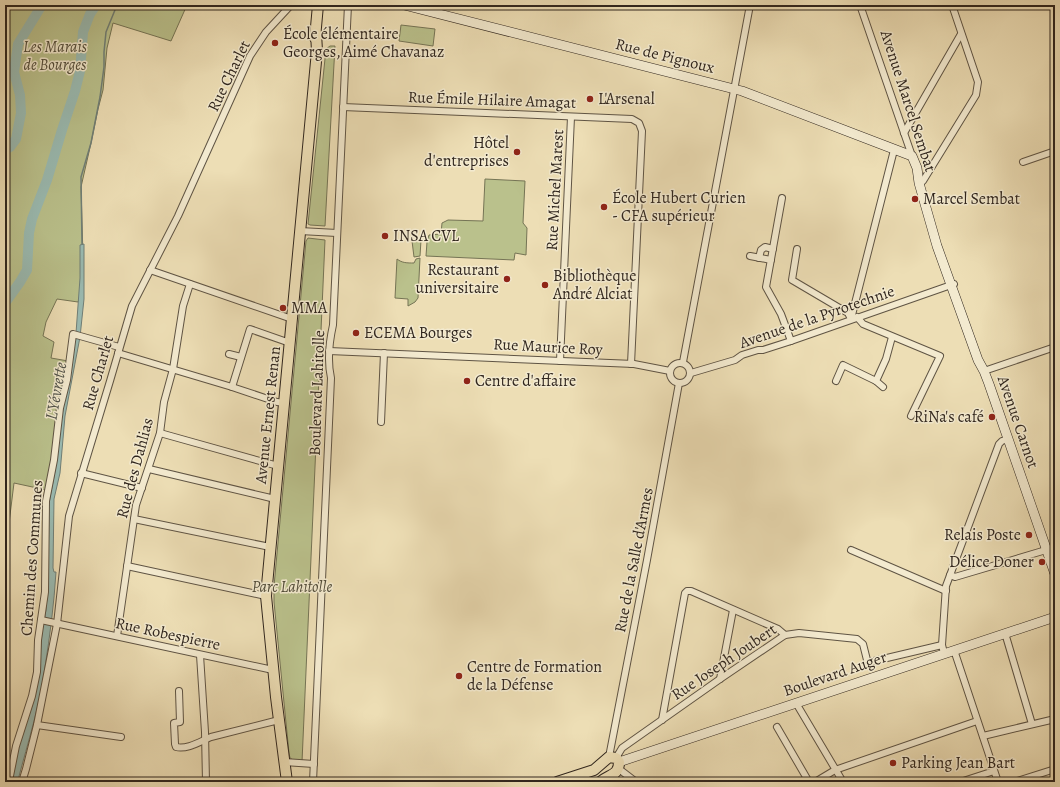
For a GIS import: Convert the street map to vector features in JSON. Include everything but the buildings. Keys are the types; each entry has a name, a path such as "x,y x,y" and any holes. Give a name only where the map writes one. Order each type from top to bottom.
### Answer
{"main road":[{"name":"Avenue Ernest Renan","path":"317,51 314,48 318,5"},
{"name":"Avenue Ernest Renan","path":"287,782 273,670 266,596 317,51 323,27 326,5"},
{"name":"Rue de Pignoux","path":"404,5 735,89 912,156"},
{"name":"Avenue Marcel Sembat","path":"912,156 921,182 937,246 953,284"},
{"name":"Avenue Carnot","path":"953,284 978,360 984,371 1055,574"},
{"name":"Boulevard Auger","path":"619,763 796,703 943,649 954,650 1055,617"},
{"path":"557,782 573,779 594,770 619,763"},
{"path":"600,782 608,776 616,773 619,763"}],"street":[{"name":"Rue Charlet","path":"22,782 37,725 42,699 55,623 69,516 132,306 193,184 250,56 266,32 290,5"},
{"name":"Boulevard Lahitolle","path":"313,782 331,378 329,351 333,326 348,5"},
{"path":"683,362 750,5"},
{"name":"Avenue Marcel Sembat","path":"860,5 912,156"},
{"path":"921,182 976,95 978,82 952,5"},
{"path":"904,133 961,34"},
{"name":"Rue Émile Hilaire Amagat","path":"343,107 632,119 639,123 642,131 631,364"},
{"name":"Rue Michel Marest","path":"560,361 572,117"},
{"path":"854,318 894,150"},
{"path":"1023,162 1055,151"},
{"path":"782,198 766,287 781,314 790,341"},
{"path":"300,231 337,233"},
{"path":"759,258 761,250 765,247 773,249"},
{"path":"797,249 792,280 848,313 863,324 940,356 911,416"},
{"path":"750,256 771,260"},
{"path":"150,270 292,319"},
{"name":"Rue des Dahlias","path":"117,636 136,505 160,433 164,402 172,369 183,306 190,284"},
{"name":"Avenue de la Pyrotechnie","path":"691,373 735,360 742,355 790,341 953,284"},
{"path":"232,387 250,329 290,342"},
{"name":"Chemin des Communes","path":"8,782 16,746 33,696 37,672 38,640 45,592 46,501 54,460 60,408 76,334 118,350"},
{"path":"876,381 886,359 892,337"},
{"path":"984,371 1055,347"},
{"path":"118,350 172,369 277,402 285,403"},
{"name":"Rue Maurice Roy","path":"329,351 384,352 631,364 670,371"},
{"path":"381,422 384,352"},
{"path":"229,354 241,358"},
{"path":"677,362 683,362 690,369 691,373 687,380 679,383 672,379 670,371 672,366 677,362"},
{"path":"836,380 843,366 876,381 883,387"},
{"name":"Rue de la Salle d'Armes","path":"619,763 612,742 648,560 679,383"},
{"path":"160,433 278,466"},
{"path":"943,649 946,591 950,575 999,444 1008,439"},
{"path":"149,469 274,499"},
{"path":"81,473 142,488"},
{"path":"134,519 270,547"},
{"path":"851,550 946,591"},
{"path":"950,575 955,577 1046,550"},
{"path":"128,566 266,596"},
{"path":"662,720 685,593 687,591 778,629 785,635"},
{"path":"720,679 734,610"},
{"name":"Rue Robespierre","path":"42,620 273,670"},
{"name":"Rue Joseph Joubert","path":"619,763 622,748 785,635 800,633 858,639 863,644 867,660 870,662 943,649"},
{"path":"1005,633 1032,724"},
{"path":"954,650 998,782"},
{"path":"200,655 206,782"},
{"path":"179,691 180,722 174,723 176,747 181,748 279,720"},
{"path":"33,696 42,699"},
{"path":"796,703 843,782"},
{"path":"983,736 1055,719"},
{"path":"815,782 835,770 977,722"},
{"path":"37,725 121,737"},
{"path":"777,727 809,782"},
{"path":"284,762 314,764"},
{"path":"619,763 636,782"},
{"path":"1014,782 1055,769"},
{"path":"960,782 994,771"}],"green space":[{"name":"Les Marais de Bourges","path":"5,5 187,5 171,41 113,23 107,48 103,90 81,187 83,257 81,296 78,302 57,299 46,322 43,336 54,342 51,358 74,362 61,433 61,452 51,491 14,483 5,555"},
{"path":"401,25 435,29 433,46 399,41"},
{"path":"330,46 335,46 325,226 310,225 308,224 326,49"},
{"path":"485,179 525,181 523,223 527,228 526,255 515,253 514,260 426,256 429,235 441,234 442,223 448,220 483,221"},
{"name":"Parc Lahitolle","path":"308,238 325,240 302,762 295,761 290,758 289,753 274,602 274,586 306,241"},
{"path":"421,240 420,256 414,257 412,241"},
{"path":"420,258 418,298 415,302 408,306 408,299 395,298 397,259 414,263 416,259"}],"water":[{"path":"84,244 84,299 80,337 65,416 60,473 54,499 53,568 54,572 56,572 49,643 43,681 30,738 18,780 17,782 11,782 19,743 39,672 48,580 49,503 76,333 80,278 80,245"}],"waterway":[{"path":"5,150 10,147 16,139 21,113 20,95 14,72 18,44 42,5"},
{"path":"5,303 27,270 29,233 32,219 47,180 75,91 80,71 83,32 90,14 96,5"},
{"name":"L'Yévrette","path":"82,244 81,177 91,143 100,97 104,67 106,32 117,5"}],"place":[{"name":"École élémentaire Georges, Aimé Chavanaz","path":"275,43"},
{"name":"L'Arsenal","path":"590,99"},
{"name":"Hôtel d'entreprises","path":"517,152"},
{"name":"Marcel Sembat","path":"915,199"},
{"name":"École Hubert Curien - CFA supérieur","path":"604,207"},
{"name":"INSA CVL","path":"385,236"},
{"name":"Restaurant universitaire","path":"507,279"},
{"name":"Bibliothèque André Alciat","path":"545,285"},
{"name":"MMA","path":"283,308"},
{"name":"ECEMA Bourges","path":"356,333"},
{"name":"Centre d'affaire","path":"467,381"},
{"name":"RiNa's café","path":"992,417"},
{"name":"Relais Poste","path":"1029,535"},
{"name":"Délice Doner","path":"1042,562"},
{"name":"Centre de Formation de la Défense","path":"459,676"},
{"name":"Parking Jean Bart","path":"893,763"}]}
